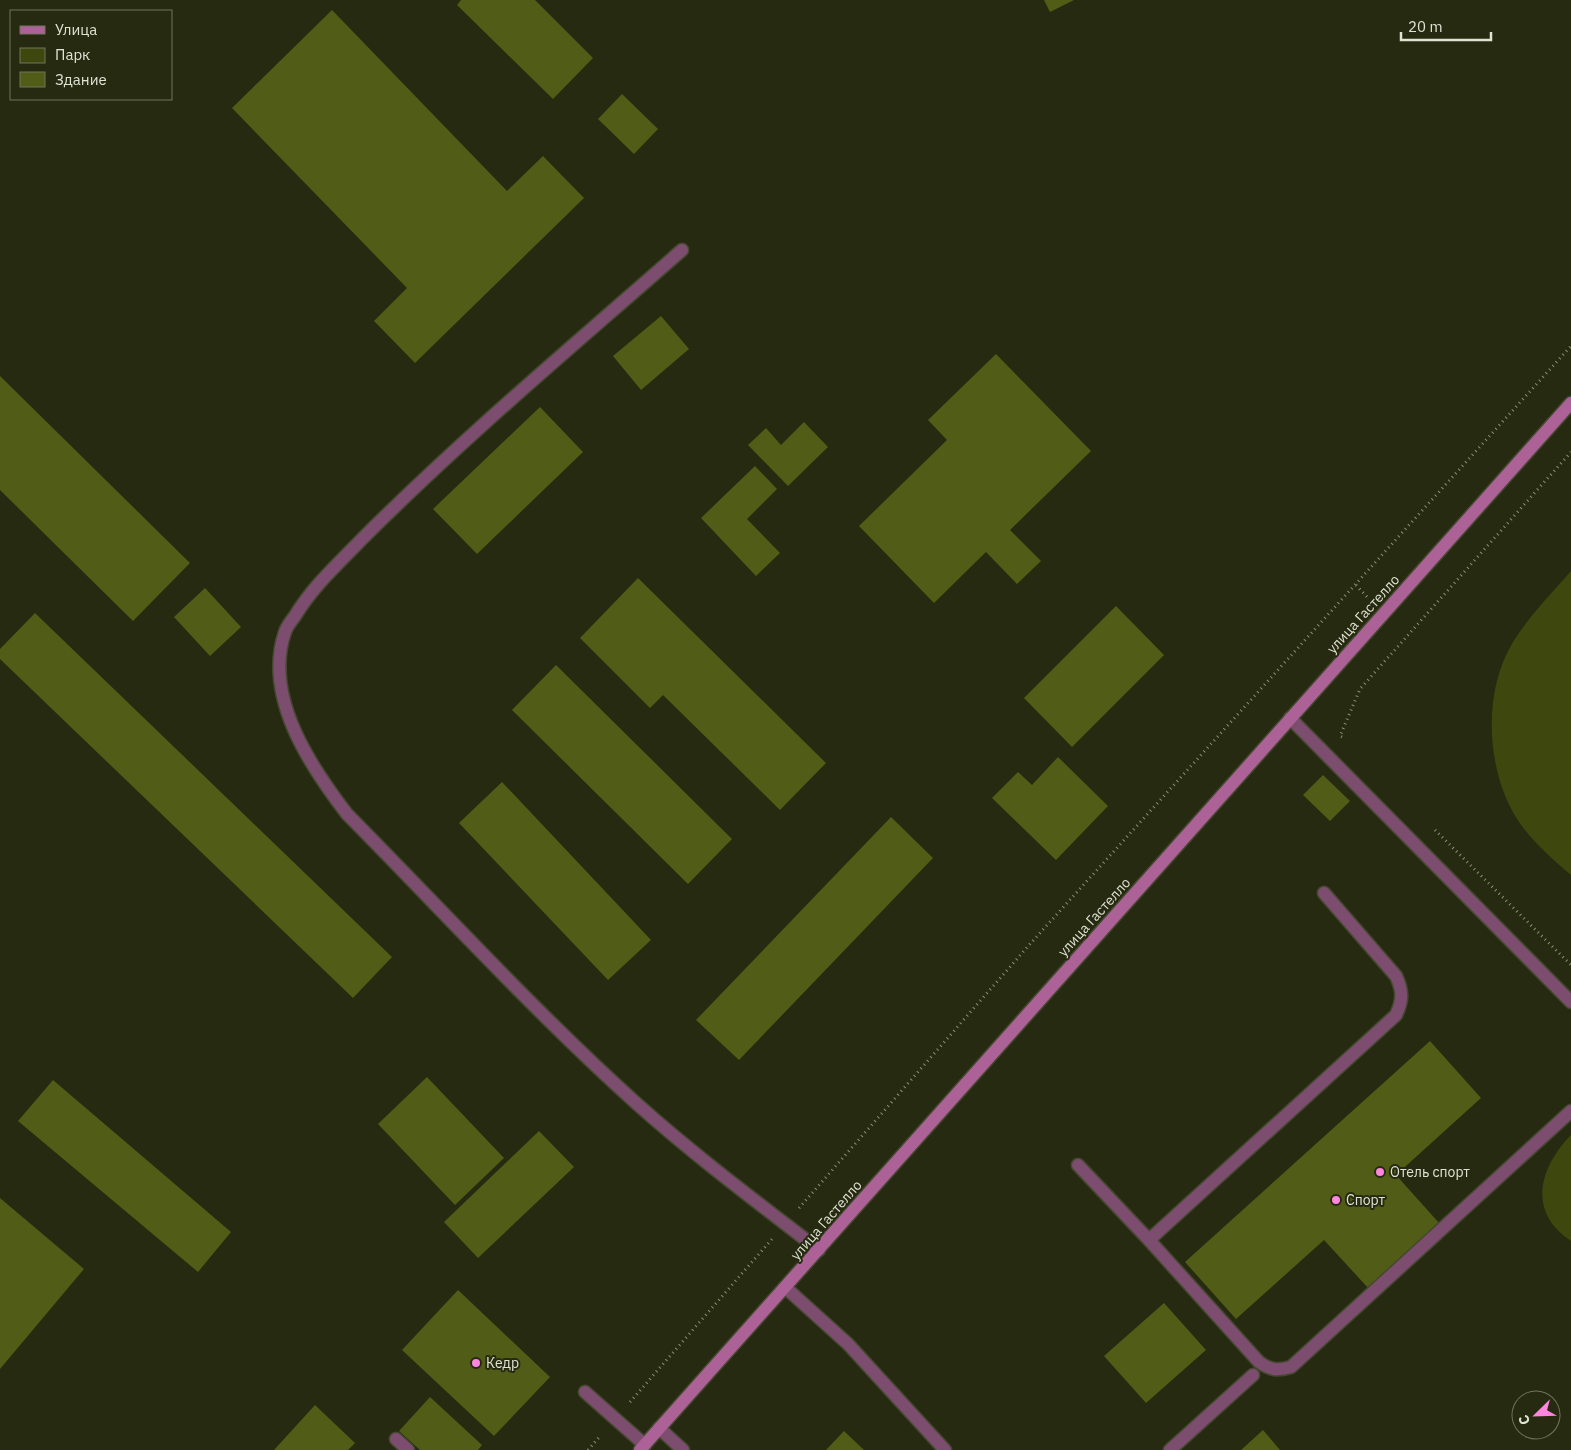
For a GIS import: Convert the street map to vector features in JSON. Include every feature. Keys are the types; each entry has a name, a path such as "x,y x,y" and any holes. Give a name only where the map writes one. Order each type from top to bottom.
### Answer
{"street":[{"name":"улица Гастелло","path":"642,1447 786,1288 1290,718 1571,404"}],"lane":[{"path":"682,250 423,478 310,592 285,631 279,662 284,697 295,733 318,776 347,814 587,1058 651,1116 819,1250"},
{"path":"1290,718 1571,1002"},
{"path":"1149,1240 1396,1015 1402,1002 1402,988 1396,976 1324,893"},
{"path":"1078,1165 1149,1240 1259,1362 1268,1369 1279,1371 1291,1367 1571,1111"},
{"path":"786,1288 848,1344 945,1450"},
{"path":"1170,1450 1253,1375"},
{"path":"585,1392 616,1419 642,1447"},
{"path":"659,1428 683,1450"},
{"path":"396,1439 408,1450"}],"path":[{"path":"588,1450 1030,944 1571,346"},
{"path":"1345,741 1340,736 1360,689 1571,452"},
{"path":"1433,828 1571,965"}],"green space":[{"path":"1571,571 1571,875 1547,854 1514,814 1498,773 1493,751 1492,728 1493,705 1503,661 1519,632"},
{"path":"1571,1135 1571,1241 1557,1229 1548,1217 1543,1203 1542,1190 1545,1175 1551,1161"}],"building":[{"path":"461,0 535,0 593,58 553,99 457,5"},
{"path":"1044,0 1074,0 1050,12"},
{"path":"332,10 507,191 543,156 584,198 415,363 374,321 407,288 232,108"},
{"path":"622,94 658,129 634,154 598,119"},
{"path":"661,316 689,349 641,390 613,356"},
{"path":"996,354 1091,451 1010,530 1041,561 1017,584 986,552 934,603 859,526 947,440 928,420"},
{"path":"0,376 190,563 133,621 0,490"},
{"path":"540,407 583,452 477,554 433,509"},
{"path":"804,422 828,447 788,486 748,445 766,428 781,445"},
{"path":"755,466 777,489 747,519 780,553 756,576 701,518"},
{"path":"638,578 826,763 780,810 663,695 650,708 580,638"},
{"path":"205,588 241,627 210,656 174,617"},
{"path":"1116,606 1164,655 1072,747 1024,698"},
{"path":"35,613 392,957 353,998 0,659 0,649"},
{"path":"556,665 732,839 688,884 512,710"},
{"path":"1058,757 1108,806 1056,860 992,798 1018,772 1032,785"},
{"path":"1323,775 1350,801 1330,821 1303,795"},
{"path":"502,782 651,940 608,980 459,823"},
{"path":"891,817 933,858 739,1060 696,1020"},
{"name":"Спорт","path":"1430,1041 1481,1098 1396,1175 1440,1224 1369,1289 1324,1240 1236,1319 1185,1262"},
{"path":"427,1077 504,1158 455,1205 378,1124"},
{"path":"53,1080 231,1232 198,1272 18,1121"},
{"path":"539,1131 574,1167 478,1258 444,1222"},
{"path":"0,1198 84,1269 0,1369"},
{"name":"Кедр","path":"458,1290 550,1377 494,1436 402,1350"},
{"path":"1164,1303 1206,1350 1146,1403 1104,1356"},
{"path":"430,1397 482,1445 478,1450 420,1450 399,1431"},
{"path":"315,1405 355,1443 348,1450 274,1450"},
{"path":"1263,1430 1280,1450 1241,1450"},
{"path":"844,1431 864,1450 826,1450"}],"place":[{"name":"Отель спорт","path":"1380,1172"},
{"name":"Спорт","path":"1336,1200"},
{"name":"Кедр","path":"476,1363"}]}
